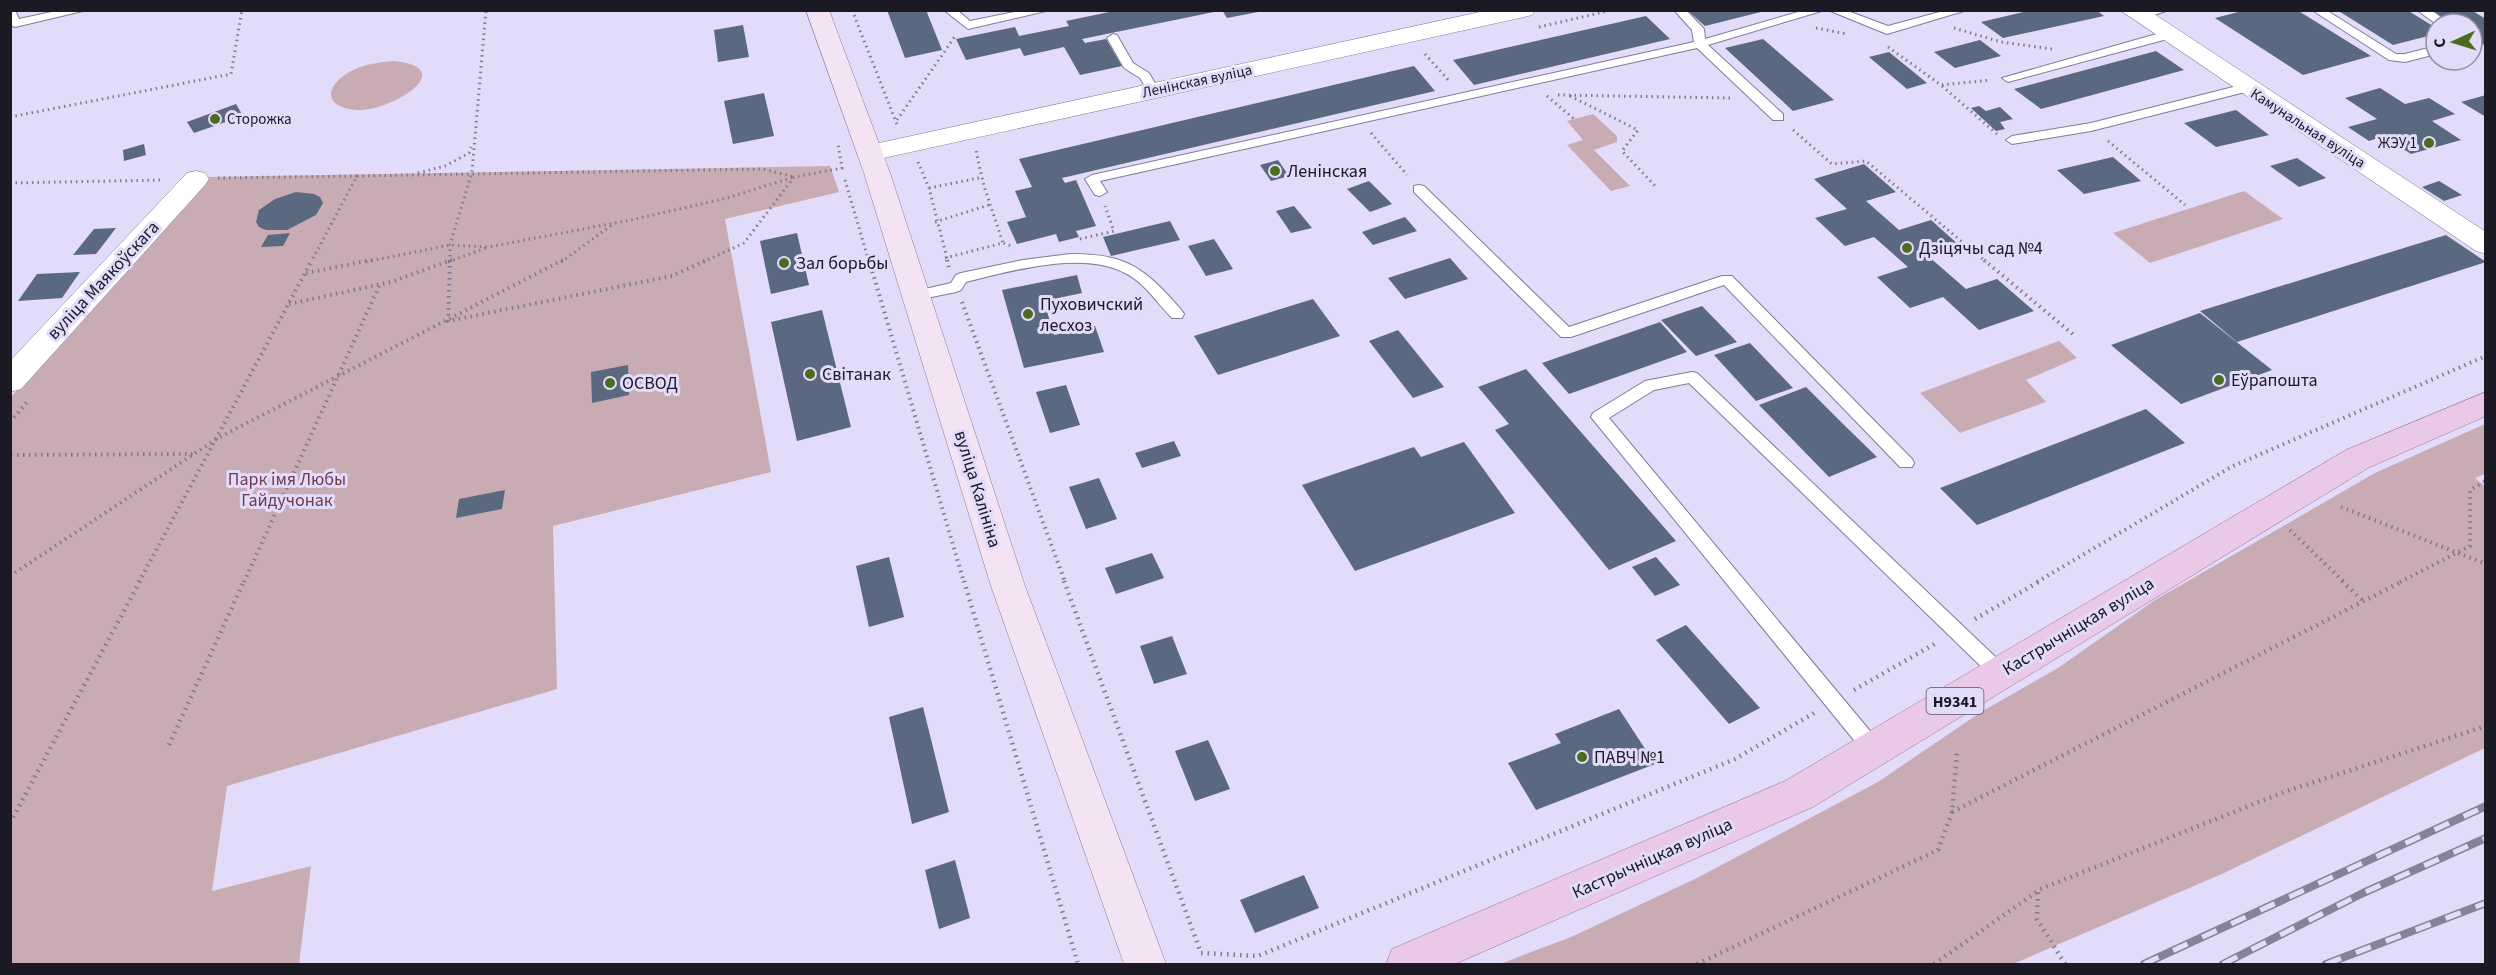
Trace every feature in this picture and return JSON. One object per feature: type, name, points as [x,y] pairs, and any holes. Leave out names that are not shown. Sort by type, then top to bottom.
[{"type":"main road","name":"вуліца Калініна","points":[[818,10],[917,295],[1008,586],[1145,964]]},
{"type":"main road","name":"Кастрычніцкая вуліца","points":[[1407,964],[1799,794],[2357,459],[2486,403]]},
{"type":"street","name":"Ленінская вуліца","points":[[867,146],[910,144],[1524,10]]},
{"type":"street","name":"Камунальная вуліца","points":[[2150,18],[2245,88],[2486,245]]},
{"type":"street","name":"вуліца Маякоўскага","points":[[10,381],[196,179]]},
{"type":"lane","points":[[10,12],[15,23],[82,10]]},
{"type":"lane","points":[[949,10],[968,25],[1045,10]]},
{"type":"lane","points":[[1679,10],[1698,28],[1700,44],[1778,117]]},
{"type":"lane","points":[[1100,192],[1092,178],[1700,44],[1820,10]]},
{"type":"lane","points":[[1833,10],[1887,30],[1962,10]]},
{"type":"lane","points":[[2317,10],[2393,57],[2405,58],[2424,53]]},
{"type":"lane","points":[[2008,78],[2091,55],[2150,18]]},
{"type":"lane","points":[[1113,38],[1128,65],[1145,76],[1153,90]]},
{"type":"lane","points":[[2012,140],[2091,127],[2245,88]]},
{"type":"lane","points":[[1419,189],[1566,333],[1727,279],[1906,463]]},
{"type":"lane","points":[[917,295],[956,287],[961,278],[1054,260],[1105,261],[1131,269],[1177,314]]},
{"type":"lane","points":[[1873,749],[1599,417],[1650,385],[1692,376],[2000,673]]},
{"type":"path","points":[[10,117],[231,74],[242,10]]},
{"type":"path","points":[[448,321],[450,245],[472,172],[472,143],[486,10]]},
{"type":"path","points":[[852,10],[898,129],[910,144],[929,188],[945,258],[1201,953],[1258,956],[1735,759],[1956,631],[2231,467],[2486,356]]},
{"type":"path","points":[[1924,20],[2001,42],[2091,55]]},
{"type":"path","points":[[1779,22],[1851,35]]},
{"type":"path","points":[[896,120],[959,31],[968,25]]},
{"type":"path","points":[[1884,44],[1941,86],[1991,133],[2012,140]]},
{"type":"path","points":[[1425,54],[1462,96]]},
{"type":"path","points":[[1941,86],[2008,78]]},
{"type":"path","points":[[1574,119],[1546,95],[1758,99]]},
{"type":"path","points":[[1569,95],[1638,130],[1622,151],[1657,189]]},
{"type":"path","points":[[1778,117],[1832,164],[1866,160],[2075,336]]},
{"type":"path","points":[[1361,119],[1419,189]]},
{"type":"path","points":[[2091,127],[2185,205]]},
{"type":"path","points":[[412,175],[445,166],[469,153],[472,143]]},
{"type":"path","points":[[288,304],[380,284],[450,262],[488,247],[615,223],[727,198],[794,177],[842,168],[837,144],[867,146]]},
{"type":"path","points":[[976,152],[979,178],[992,204],[1004,243]]},
{"type":"path","points":[[10,183],[472,172],[763,169],[794,177]]},
{"type":"path","points":[[10,823],[357,176]]},
{"type":"path","points":[[448,321],[672,276],[744,243],[794,177]]},
{"type":"path","points":[[929,188],[979,178]]},
{"type":"path","points":[[845,180],[1078,964]]},
{"type":"path","points":[[1074,241],[1114,231],[1100,192]]},
{"type":"path","points":[[935,222],[992,204]]},
{"type":"path","points":[[10,576],[218,438],[560,262],[615,223]]},
{"type":"path","points":[[945,258],[1004,243],[1022,250]]},
{"type":"path","points":[[306,273],[450,245],[488,247]]},
{"type":"path","points":[[169,745],[380,284]]},
{"type":"path","points":[[11,455],[195,454]]},
{"type":"path","points":[[1952,813],[2470,546],[2470,490],[2486,481]]},
{"type":"path","points":[[2341,507],[2486,564]]},
{"type":"path","points":[[2285,525],[2363,601]]},
{"type":"path","points":[[1934,964],[2038,891],[2284,792],[2486,726]]},
{"type":"path","points":[[1697,964],[1938,850],[1952,813],[1957,752]]},
{"type":"path","points":[[2038,891],[2037,919],[2066,964]]},
{"type":"green space","points":[[394,61],[413,65],[421,72],[421,80],[402,97],[387,104],[358,110],[338,105],[333,100],[331,94],[337,82],[353,70]]},
{"type":"green space","points":[[1593,114],[1617,136],[1617,142],[1594,150],[1630,186],[1611,191],[1567,145],[1583,140],[1567,121]]},
{"type":"green space","name":"Парк імя Любы Гайдучонак","points":[[830,166],[839,192],[725,219],[771,472],[553,526],[557,689],[227,786],[212,891],[311,866],[299,964],[11,964],[11,397],[207,177]]},
{"type":"green space","points":[[2244,191],[2283,219],[2150,263],[2113,233]]},
{"type":"green space","points":[[2059,341],[2077,358],[2026,380],[2046,402],[1960,433],[1920,393]]},
{"type":"green space","points":[[2485,424],[2485,474],[2475,478],[2486,487],[2485,748],[2224,873],[2013,964],[1500,964],[1571,937],[1697,878],[1878,782],[1981,712],[2058,668],[2155,600],[2375,473]]},
{"type":"building","points":[[887,10],[926,10],[942,50],[905,58]]},
{"type":"building","points":[[1119,10],[1214,12],[1082,39],[1085,43],[1106,39],[1122,66],[1080,75],[1064,47],[1024,56],[1020,48],[966,60],[956,39],[1015,27],[1019,36],[1069,26],[1066,21]]},
{"type":"building","points":[[1222,10],[1258,10],[1258,12],[1227,18]]},
{"type":"building","points":[[1687,10],[1765,10],[1765,11],[1705,26]]},
{"type":"building","points":[[2032,10],[2096,10],[2104,16],[2003,38],[1981,22]]},
{"type":"building","points":[[2246,10],[2297,10],[2371,56],[2303,75],[2215,18]]},
{"type":"building","points":[[2337,10],[2407,10],[2424,21],[2424,37],[2393,45]]},
{"type":"building","points":[[2427,10],[2471,10],[2474,12],[2430,12]]},
{"type":"building","points":[[1646,16],[1670,39],[1474,85],[1453,60]]},
{"type":"building","points":[[2484,18],[2486,19],[2486,46],[2484,45]]},
{"type":"building","points":[[743,25],[749,57],[718,62],[714,30]]},
{"type":"building","points":[[1763,39],[1834,100],[1793,111],[1725,48]]},
{"type":"building","points":[[1980,40],[2001,56],[1955,68],[1934,52]]},
{"type":"building","points":[[2156,51],[2184,70],[2041,109],[2014,89]]},
{"type":"building","points":[[1889,52],[1927,83],[1907,89],[1869,57]]},
{"type":"building","points":[[1414,66],[1435,91],[1062,178],[1065,183],[1076,180],[1096,226],[1076,231],[1079,237],[1059,242],[1056,234],[1017,244],[1007,222],[1026,217],[1015,191],[1032,187],[1019,159]]},
{"type":"building","points":[[2380,88],[2405,104],[2429,98],[2455,114],[2432,121],[2461,140],[2411,154],[2384,136],[2369,141],[2348,127],[2377,119],[2345,98]]},
{"type":"building","points":[[764,93],[774,136],[733,144],[724,101]]},
{"type":"building","points":[[2486,95],[2486,117],[2461,102]]},
{"type":"building","name":"Сторожка","points":[[236,104],[243,116],[194,133],[187,122]]},
{"type":"building","points":[[1979,106],[1986,111],[2000,107],[2013,119],[2000,122],[2005,129],[1996,131],[1971,108]]},
{"type":"building","points":[[2236,110],[2269,135],[2216,147],[2184,123]]},
{"type":"building","points":[[144,144],[146,155],[124,161],[123,150]]},
{"type":"building","points":[[2113,157],[2141,181],[2084,194],[2057,170]]},
{"type":"building","points":[[2297,158],[2326,178],[2299,187],[2270,166]]},
{"type":"building","name":"Ленінская","points":[[1278,160],[1289,176],[1271,181],[1260,165]]},
{"type":"building","points":[[1864,164],[1896,192],[1866,201],[1899,230],[1931,220],[1960,246],[1928,256],[1966,289],[1997,279],[2034,311],[1979,330],[1943,297],[1910,308],[1877,277],[1908,267],[1874,237],[1845,246],[1815,218],[1847,209],[1814,179]]},
{"type":"building","points":[[1369,181],[1392,204],[1370,212],[1347,189]]},
{"type":"building","points":[[2439,181],[2462,195],[2444,201],[2422,187]]},
{"type":"building","points":[[296,192],[320,197],[323,203],[316,215],[287,230],[266,230],[259,227],[256,222],[259,210],[275,199]]},
{"type":"building","points":[[1294,206],[1312,228],[1291,233],[1276,211]]},
{"type":"building","points":[[1405,217],[1417,231],[1373,245],[1362,232]]},
{"type":"building","points":[[1170,221],[1180,240],[1111,256],[1103,237]]},
{"type":"building","points":[[116,228],[96,254],[73,255],[94,229]]},
{"type":"building","points":[[290,233],[283,246],[261,247],[268,235]]},
{"type":"building","name":"Зал борьбы","points":[[797,233],[809,285],[771,294],[760,241]]},
{"type":"building","points":[[2446,235],[2486,262],[2237,342],[2200,311]]},
{"type":"building","points":[[1214,239],[1233,269],[1206,276],[1188,246]]},
{"type":"building","points":[[1450,258],[1468,279],[1405,299],[1388,278]]},
{"type":"building","points":[[80,272],[62,298],[18,301],[37,274]]},
{"type":"building","name":"Пуховичский лесхоз","points":[[1077,275],[1082,293],[1044,301],[1054,335],[1095,326],[1104,352],[1024,368],[1002,290]]},
{"type":"building","points":[[1313,299],[1340,336],[1218,375],[1194,336]]},
{"type":"building","points":[[1702,306],[1737,342],[1696,356],[1661,320]]},
{"type":"building","name":"Світанак","points":[[822,310],[851,427],[797,441],[771,322]]},
{"type":"building","points":[[2200,313],[2272,370],[2181,404],[2111,345]]},
{"type":"building","points":[[1660,322],[1687,352],[1569,394],[1542,363]]},
{"type":"building","points":[[1398,330],[1444,387],[1413,398],[1369,341]]},
{"type":"building","points":[[1750,343],[1793,388],[1756,401],[1714,355]]},
{"type":"building","name":"ОСВОД","points":[[628,365],[629,395],[592,403],[591,372]]},
{"type":"building","points":[[1526,369],[1676,541],[1609,570],[1495,430],[1509,424],[1478,387]]},
{"type":"building","points":[[1066,385],[1080,425],[1050,433],[1036,392]]},
{"type":"building","points":[[1806,387],[1877,457],[1829,477],[1759,405]]},
{"type":"building","points":[[2146,409],[2185,443],[1977,525],[1940,488]]},
{"type":"building","points":[[1174,441],[1181,456],[1142,468],[1135,453]]},
{"type":"building","points":[[1464,442],[1515,513],[1355,571],[1302,485],[1414,447],[1421,457]]},
{"type":"building","points":[[1099,478],[1117,519],[1086,529],[1069,487]]},
{"type":"building","points":[[505,490],[502,509],[456,518],[459,499]]},
{"type":"building","points":[[1152,553],[1164,578],[1116,594],[1105,568]]},
{"type":"building","points":[[889,557],[904,617],[869,627],[856,566]]},
{"type":"building","points":[[1656,557],[1680,585],[1655,596],[1632,567]]},
{"type":"building","points":[[1686,625],[1760,708],[1729,724],[1656,640]]},
{"type":"building","points":[[1172,636],[1187,674],[1154,684],[1140,646]]},
{"type":"building","points":[[923,707],[949,812],[912,824],[889,717]]},
{"type":"building","points":[[1619,709],[1655,764],[1536,810],[1508,763],[1561,743],[1555,734]]},
{"type":"building","points":[[1208,740],[1230,789],[1195,801],[1175,751]]},
{"type":"building","points":[[955,860],[970,918],[939,929],[925,870]]},
{"type":"building","points":[[1304,875],[1319,908],[1255,933],[1240,900]]},
{"type":"railway","points":[[2144,964],[2486,806]]},
{"type":"railway","points":[[2223,964],[2363,893],[2486,838]]},
{"type":"railway","points":[[2326,964],[2486,903]]},
{"type":"place","name":"Сторожка","points":[[215,119]]},
{"type":"place","name":"ЖЭУ 1","points":[[2429,143]]},
{"type":"place","name":"Ленінская","points":[[1275,171]]},
{"type":"place","name":"Дзіцячы сад №4","points":[[1907,248]]},
{"type":"place","name":"Зал борьбы","points":[[784,263]]},
{"type":"place","name":"Пуховичский лесхоз","points":[[1028,314]]},
{"type":"place","name":"Світанак","points":[[810,374]]},
{"type":"place","name":"Еўрапошта","points":[[2219,380]]},
{"type":"place","name":"ОСВОД","points":[[610,383]]},
{"type":"place","name":"ПАВЧ №1","points":[[1582,757]]}]
